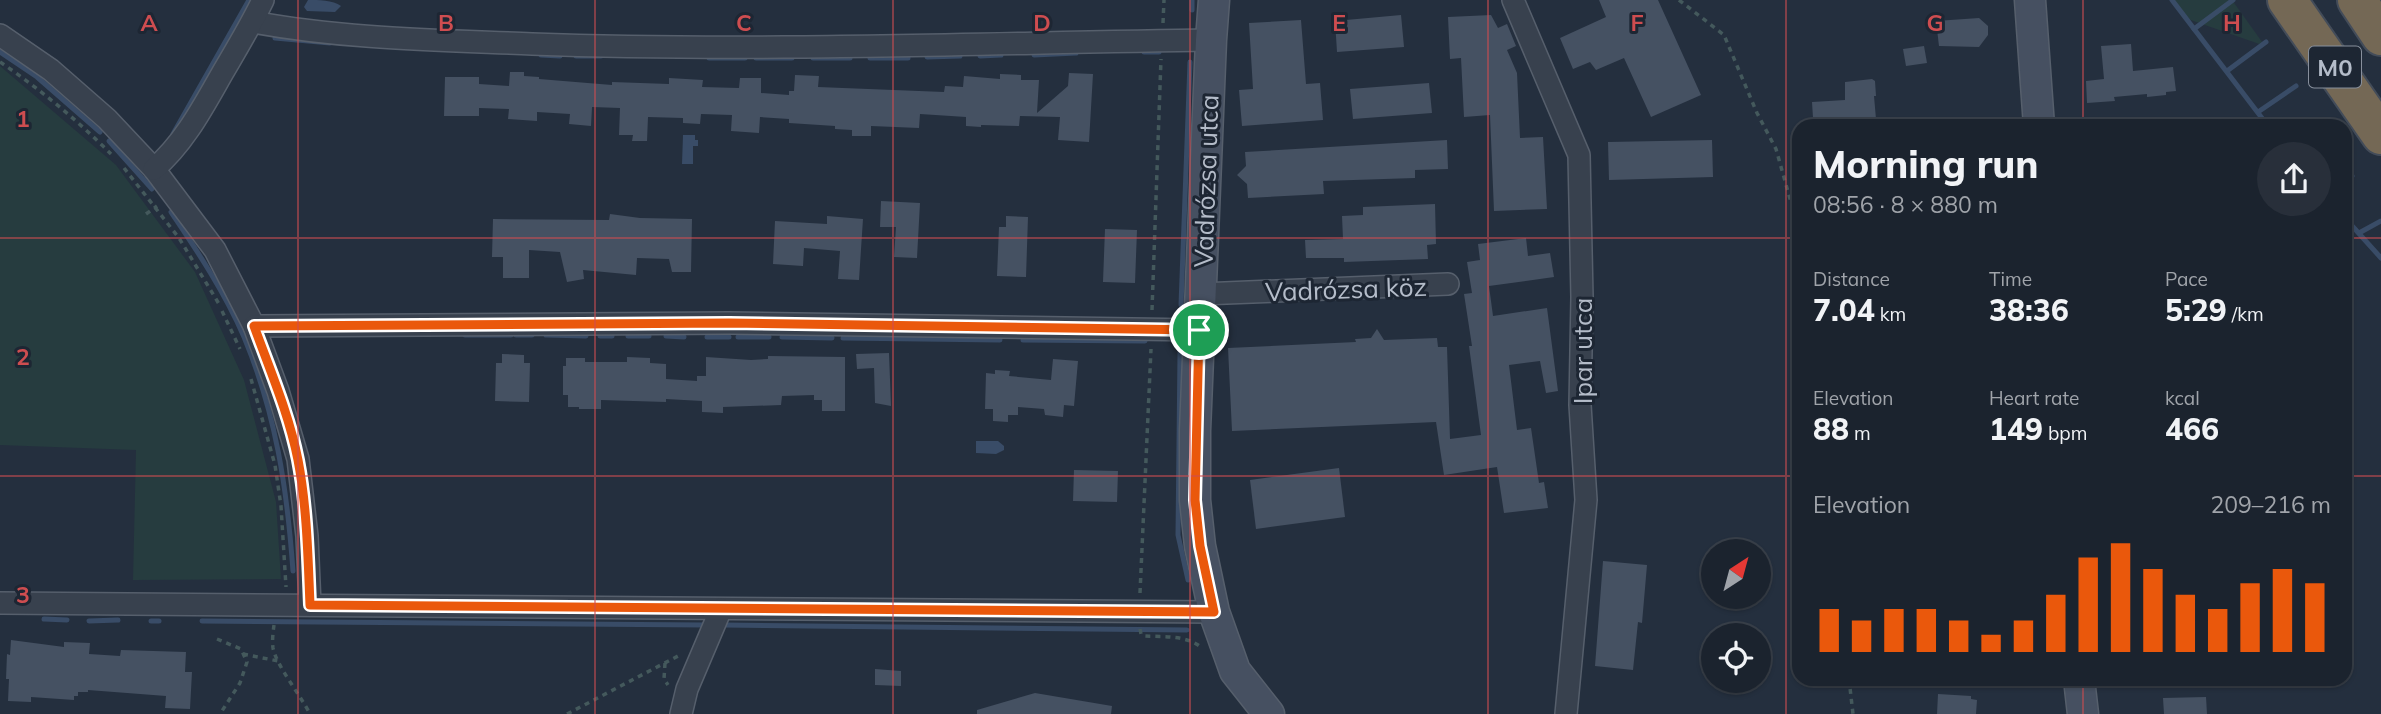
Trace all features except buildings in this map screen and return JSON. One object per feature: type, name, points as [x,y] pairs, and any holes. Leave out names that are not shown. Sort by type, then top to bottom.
[{"type":"highway","name":"M0","points":[[2287,0],[2381,135]]},
{"type":"highway","name":"M0","points":[[2357,0],[2381,36]]},
{"type":"street","points":[[155,169],[196,121],[263,0]]},
{"type":"street","name":"Vadrózsa utca","points":[[1214,0],[1199,330],[1195,500],[1200,546],[1214,612],[1235,671],[1269,714]]},
{"type":"street","name":"Ipar utca","points":[[1513,0],[1579,155],[1582,297],[1580,405],[1586,500],[1566,714]]},
{"type":"street","points":[[2030,0],[2038,119]]},
{"type":"street","points":[[253,22],[315,32],[386,38],[592,46],[805,47],[1211,40]]},
{"type":"street","points":[[0,35],[51,70],[107,119],[155,169],[215,250],[254,326],[278,391],[298,459],[307,536],[310,605]]},
{"type":"street","name":"Vadrózsa köz","points":[[1202,294],[1448,284]]},
{"type":"street","points":[[254,326],[729,323],[1199,330]]},
{"type":"street","points":[[0,603],[281,596],[310,605],[1214,612]]},
{"type":"street","points":[[681,714],[687,689],[721,609]]},
{"type":"street","points":[[2080,686],[2083,714]]},
{"type":"path","points":[[1164,0],[1139,613],[1141,634],[1180,638],[1195,643],[1203,650]]},
{"type":"path","points":[[1680,1],[1724,35],[1757,113],[1776,149],[1792,206]]},
{"type":"path","points":[[0,62],[49,98],[111,155]]},
{"type":"path","points":[[120,163],[153,203],[200,270],[243,357]]},
{"type":"path","points":[[247,368],[265,424],[281,506],[281,596],[273,649],[310,714]]},
{"type":"path","points":[[218,639],[241,649],[247,662],[240,682],[220,714]]},
{"type":"path","points":[[243,654],[278,662]]},
{"type":"path","points":[[567,714],[666,662]]},
{"type":"path","points":[[1850,686],[1853,714]]},
{"type":"green space","points":[[2170,0],[2232,0],[2265,46],[2182,17]]},
{"type":"green space","points":[[0,66],[116,165],[195,272],[244,380],[276,502],[281,579],[133,580],[136,450],[0,445]]},
{"type":"water","points":[[308,0],[330,1],[341,6],[335,12],[307,11],[304,7]]},
{"type":"water","points":[[683,135],[695,135],[695,140],[698,140],[698,146],[693,146],[693,164],[682,164]]},
{"type":"water","points":[[976,441],[998,441],[1004,446],[1004,450],[996,454],[976,453]]},
{"type":"waterway","points":[[173,134],[249,0]]},
{"type":"waterway","points":[[1192,0],[1192,10]]},
{"type":"waterway","points":[[2172,0],[2263,119]]},
{"type":"waterway","points":[[2194,29],[2233,0]]},
{"type":"waterway","points":[[275,38],[330,43]]},
{"type":"waterway","points":[[2227,71],[2266,42]]},
{"type":"waterway","points":[[0,52],[37,77],[100,132]]},
{"type":"waterway","points":[[1144,52],[1159,52]]},
{"type":"waterway","points":[[1034,55],[1076,53]]},
{"type":"waterway","points":[[541,55],[560,56]]},
{"type":"waterway","points":[[980,56],[1001,55]]},
{"type":"waterway","points":[[576,56],[601,56]]},
{"type":"waterway","points":[[927,57],[960,56]]},
{"type":"waterway","points":[[709,58],[745,58]]},
{"type":"waterway","points":[[756,58],[792,58]]},
{"type":"waterway","points":[[813,58],[850,58]]},
{"type":"waterway","points":[[870,58],[908,58]]},
{"type":"waterway","points":[[1181,305],[1190,62]]},
{"type":"waterway","points":[[2258,112],[2296,86]]},
{"type":"waterway","points":[[109,141],[152,189]]},
{"type":"waterway","points":[[171,212],[228,305],[255,366],[278,452],[293,571]]},
{"type":"waterway","points":[[2359,233],[2381,221]]},
{"type":"waterway","points":[[2352,226],[2381,258]]},
{"type":"waterway","points":[[465,335],[511,335]]},
{"type":"waterway","points":[[516,335],[532,335]]},
{"type":"waterway","points":[[546,335],[586,336]]},
{"type":"waterway","points":[[600,336],[612,336]]},
{"type":"waterway","points":[[628,336],[649,336]]},
{"type":"waterway","points":[[666,336],[684,337]]},
{"type":"waterway","points":[[707,337],[729,337]]},
{"type":"waterway","points":[[738,337],[769,337]]},
{"type":"waterway","points":[[782,337],[832,338]]},
{"type":"waterway","points":[[843,338],[1000,340]]},
{"type":"waterway","points":[[1023,340],[1145,341]]},
{"type":"waterway","points":[[1180,353],[1178,535],[1188,580]]},
{"type":"waterway","points":[[44,619],[67,620]]},
{"type":"waterway","points":[[89,621],[118,620]]},
{"type":"waterway","points":[[151,621],[159,621]]},
{"type":"waterway","points":[[202,621],[705,625]]},
{"type":"waterway","points":[[724,625],[1187,630]]},
{"type":"route","points":[[729,323],[1199,330],[1195,500],[1200,546],[1214,612],[1139,613],[310,605],[307,536],[298,459],[278,391],[254,326],[729,323]]}]
